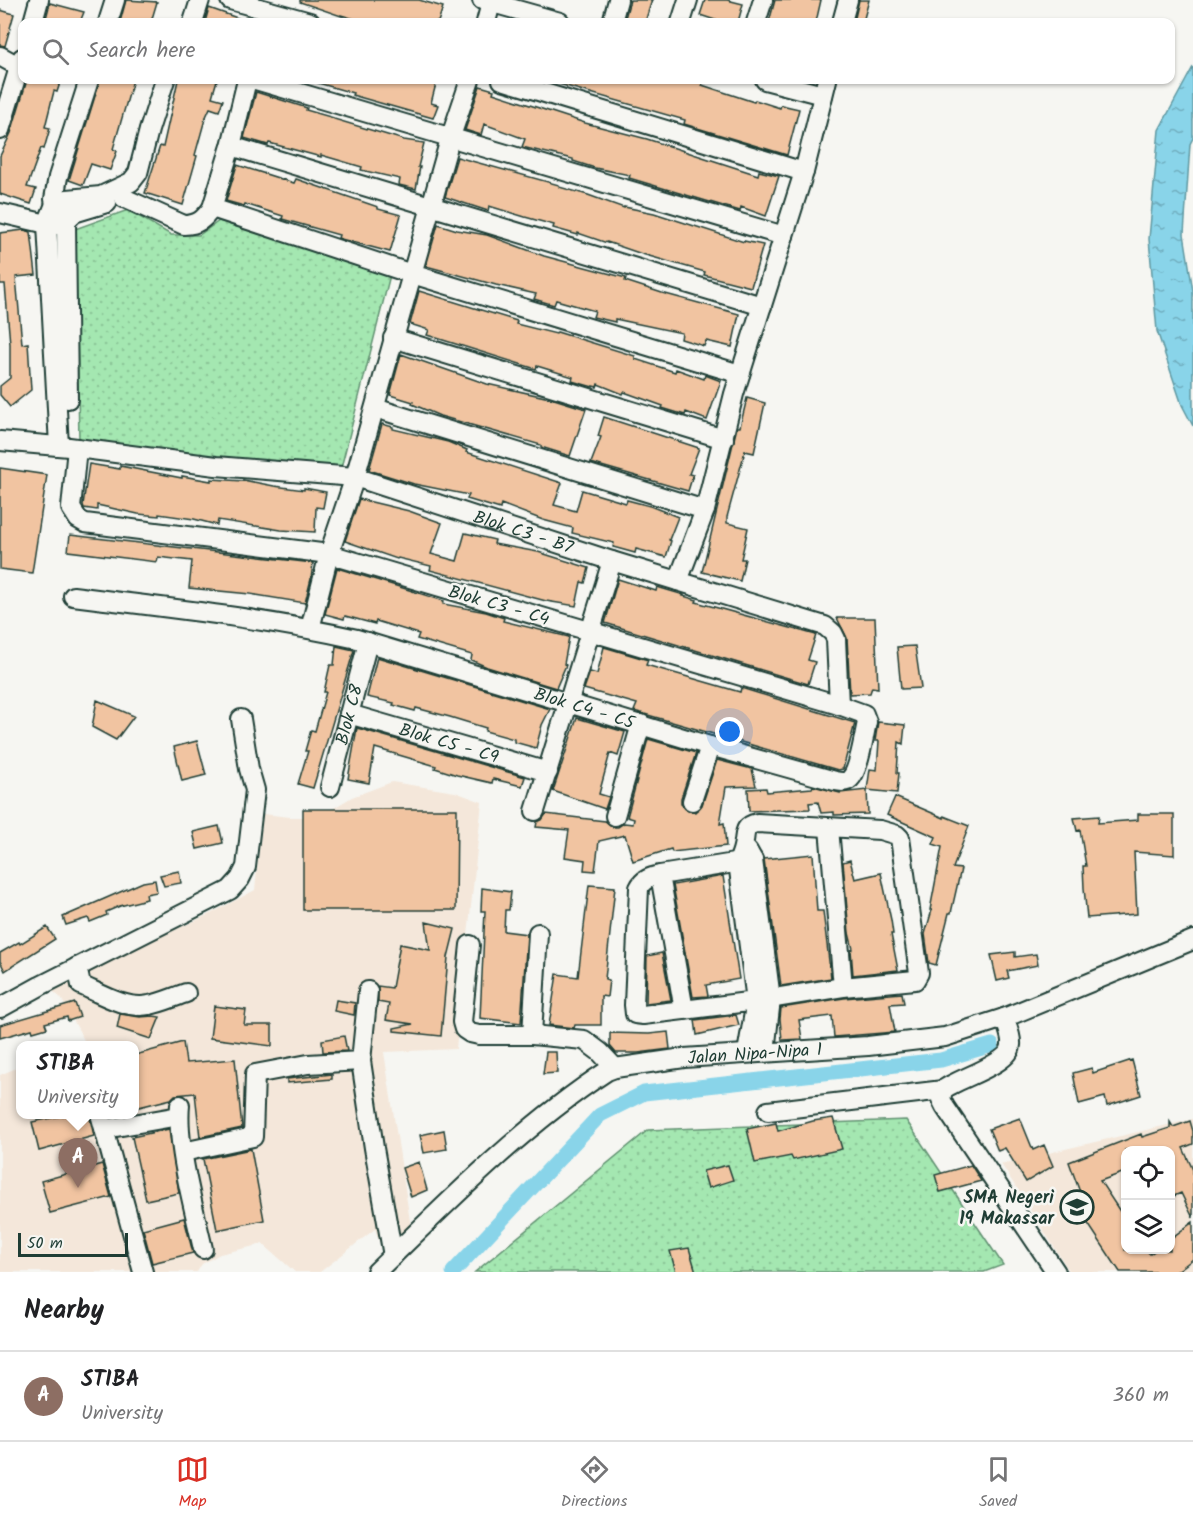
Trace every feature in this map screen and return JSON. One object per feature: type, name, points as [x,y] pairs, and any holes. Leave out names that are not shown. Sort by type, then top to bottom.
[{"type":"street","points":[[34,18],[39,0]]},
{"type":"street","points":[[109,18],[115,0]]},
{"type":"street","points":[[184,18],[191,0]]},
{"type":"street","points":[[194,18],[200,0]]},
{"type":"street","points":[[230,0],[265,16],[280,18]]},
{"type":"street","points":[[613,18],[618,0]]},
{"type":"street","points":[[682,18],[688,0]]},
{"type":"street","points":[[757,18],[763,0]]},
{"type":"street","points":[[843,18],[848,0]]},
{"type":"street","points":[[486,18],[486,2],[545,18]]},
{"type":"street","points":[[0,56],[18,61]]},
{"type":"street","points":[[0,130],[18,72]]},
{"type":"street","points":[[68,447],[47,225],[56,204],[55,191],[58,177],[88,84]]},
{"type":"street","points":[[56,204],[67,199],[101,196],[131,182],[138,173],[164,84]]},
{"type":"street","points":[[0,213],[47,225],[67,221],[74,213],[135,194],[142,188],[174,84]]},
{"type":"street","points":[[124,198],[184,225],[194,225],[201,221],[212,208],[231,146],[246,84]]},
{"type":"street","points":[[269,84],[784,236]]},
{"type":"street","points":[[310,629],[329,554],[355,477],[450,139],[469,84]]},
{"type":"street","points":[[515,84],[804,172]]},
{"type":"street","points":[[685,583],[740,374],[804,172],[825,87],[799,84]]},
{"type":"street","points":[[231,146],[762,306]]},
{"type":"street","points":[[56,204],[67,221],[68,447]]},
{"type":"street","points":[[212,208],[412,274],[740,374]]},
{"type":"street","points":[[393,338],[724,439]]},
{"type":"street","points":[[375,408],[705,510]]},
{"type":"street","name":"Blok C3 - B7","points":[[0,441],[68,447],[216,466],[355,477],[612,561],[825,626],[836,639],[839,705]]},
{"type":"street","name":"Blok C3 - C4","points":[[68,447],[71,508],[73,514],[85,523],[329,554],[839,705],[864,714],[867,722],[855,770]]},
{"type":"street","points":[[535,811],[612,561]]},
{"type":"street","name":"Blok C4 - C5","points":[[73,596],[310,629],[368,642],[710,746],[835,781],[844,782],[850,779],[855,770]]},
{"type":"street","name":"Blok C8","points":[[330,787],[368,642]]},
{"type":"street","name":"Blok C5 - C9","points":[[349,714],[548,772]]},
{"type":"street","points":[[0,1008],[230,890],[240,879],[246,867],[255,790],[241,720]]},
{"type":"street","points":[[615,816],[641,724]]},
{"type":"street","points":[[692,801],[710,746]]},
{"type":"street","points":[[745,855],[648,878],[641,883],[635,1014],[643,1015],[764,1000],[843,987],[915,980],[919,974],[900,838],[897,835],[880,830],[752,824],[745,829],[745,855],[764,1000],[756,1052]]},
{"type":"street","points":[[829,828],[843,987]]},
{"type":"street","points":[[660,875],[684,1010]]},
{"type":"street","points":[[532,1035],[538,933]]},
{"type":"street","name":"Jalan Nipa-Nipa 1","points":[[376,1272],[545,1116],[589,1083],[615,1068],[684,1058],[912,1042],[945,1037],[1004,1018],[1193,940]]},
{"type":"street","points":[[470,945],[462,1022],[464,1029],[479,1035],[532,1035],[584,1040],[600,1052],[615,1068]]},
{"type":"street","points":[[77,967],[81,985],[125,1003],[151,1005],[186,993]]},
{"type":"street","points":[[368,991],[361,1061],[393,1256]]},
{"type":"street","points":[[768,1111],[942,1090],[994,1064],[1009,1052],[1012,1047],[1010,1033],[1004,1018]]},
{"type":"street","points":[[183,1152],[253,1137],[255,1074],[308,1064],[361,1061]]},
{"type":"street","points":[[942,1090],[941,1099],[945,1107],[1056,1272]]},
{"type":"street","points":[[139,1116],[179,1110],[183,1152],[203,1249]]},
{"type":"street","points":[[122,1119],[103,1122],[143,1272]]},
{"type":"shaded area","points":[[392,782],[455,792],[482,802],[456,1049],[384,1052],[412,1234],[386,1262],[375,1229],[320,1272],[295,1272],[263,1244],[220,1254],[202,1264],[197,1272],[0,1272],[0,1075],[16,1068],[16,1119],[139,1119],[139,1041],[82,1041],[84,1040],[61,998],[49,988],[212,913],[255,890],[263,814],[319,817],[352,797]]},
{"type":"shaded area","name":"SMA Negeri 19 Makassar","points":[[1193,1119],[1193,1272],[1070,1272],[1001,1164]]},
{"type":"green space","points":[[128,210],[171,235],[199,235],[219,221],[390,275],[341,468],[234,462],[79,440],[75,229]]},
{"type":"green space","points":[[906,1120],[1003,1265],[984,1272],[475,1272],[648,1130]]},
{"type":"water","points":[[1193,67],[1193,138],[1190,144],[1184,234],[1193,291],[1193,426],[1182,405],[1157,331],[1149,239],[1159,130]]},
{"type":"building","points":[[126,0],[157,2],[152,18],[121,18]]},
{"type":"building","points":[[300,0],[419,0],[443,7],[439,18],[351,18],[300,2]]},
{"type":"building","points":[[630,0],[652,0],[646,18],[625,18]]},
{"type":"building","points":[[705,0],[727,0],[743,4],[739,18],[709,18],[700,15]]},
{"type":"building","points":[[775,0],[821,0],[817,18],[770,18]]},
{"type":"building","points":[[859,0],[869,0],[864,18],[855,18]]},
{"type":"building","points":[[50,3],[84,12],[82,18],[46,18]]},
{"type":"building","points":[[209,8],[237,18],[206,18]]},
{"type":"building","points":[[0,10],[14,14],[5,46],[0,45]]},
{"type":"building","points":[[26,84],[60,84],[57,92],[54,91],[45,127],[50,128],[44,149],[41,148],[27,187],[36,189],[31,204],[0,194],[0,156],[11,133]]},
{"type":"building","points":[[99,84],[132,84],[113,149],[117,151],[110,170],[91,164],[83,185],[69,180]]},
{"type":"building","points":[[177,84],[216,84],[212,97],[223,100],[219,111],[210,108],[205,119],[183,205],[145,193],[160,146],[163,147]]},
{"type":"building","points":[[322,84],[436,84],[431,103],[438,105],[433,118],[352,95],[353,93]]},
{"type":"building","points":[[559,84],[702,84],[754,102],[755,100],[780,108],[781,105],[799,109],[787,155],[684,124],[685,120]]},
{"type":"building","points":[[480,86],[494,90],[493,93],[585,123],[647,139],[758,175],[759,171],[779,176],[766,216],[741,207],[740,211],[629,178],[630,175],[595,168],[573,161],[573,159],[522,147],[525,139],[484,124],[481,135],[465,130]]},
{"type":"building","points":[[256,92],[334,119],[404,140],[424,143],[416,189],[399,185],[400,179],[361,170],[362,167],[321,155],[321,157],[244,138]]},
{"type":"building","points":[[457,157],[559,185],[559,187],[624,208],[654,213],[744,242],[763,245],[751,287],[704,275],[705,272],[578,233],[578,235],[553,228],[554,225],[489,206],[488,211],[445,197]]},
{"type":"building","points":[[237,165],[294,183],[296,179],[401,215],[390,252],[341,239],[338,238],[339,235],[282,219],[283,216],[245,204],[244,206],[226,201]]},
{"type":"building","points":[[438,224],[487,235],[544,256],[626,278],[625,281],[662,293],[739,314],[732,347],[706,341],[704,346],[681,339],[682,333],[615,319],[615,322],[593,317],[595,311],[556,300],[554,305],[534,299],[536,294],[426,266]]},
{"type":"building","points":[[24,230],[31,232],[36,275],[16,277],[22,344],[28,343],[31,390],[10,407],[0,395],[0,386],[10,378],[10,344],[5,284],[0,284],[0,233]]},
{"type":"building","points":[[419,291],[517,321],[516,324],[556,334],[557,332],[635,356],[635,359],[675,372],[676,369],[704,379],[705,375],[721,381],[707,420],[686,412],[685,415],[662,408],[663,406],[598,384],[597,387],[593,387],[572,381],[573,377],[537,366],[536,369],[427,335],[429,330],[410,324]]},
{"type":"building","points":[[401,354],[487,384],[554,399],[586,409],[570,456],[541,447],[541,445],[440,416],[412,404],[413,402],[390,395]]},
{"type":"building","points":[[747,398],[765,403],[754,453],[745,451],[727,517],[727,523],[748,528],[741,559],[745,559],[740,581],[702,572],[737,427],[740,427]]},
{"type":"building","points":[[604,417],[699,448],[689,474],[693,475],[688,491],[591,463],[601,437],[598,436]]},
{"type":"building","points":[[382,424],[393,427],[393,429],[448,442],[467,450],[466,452],[562,483],[554,505],[576,511],[582,490],[626,503],[627,500],[650,506],[678,517],[669,540],[671,541],[666,557],[636,549],[635,553],[613,547],[614,543],[572,533],[573,528],[543,520],[501,504],[500,509],[467,499],[469,495],[414,484],[369,470]]},
{"type":"building","points":[[89,464],[120,469],[120,466],[182,478],[182,476],[211,481],[211,479],[243,480],[326,492],[323,508],[316,507],[315,532],[281,530],[218,520],[217,525],[159,514],[159,516],[138,514],[97,505],[97,510],[84,508]]},
{"type":"building","points":[[0,468],[47,475],[32,573],[0,569]]},
{"type":"building","points":[[359,499],[409,511],[442,523],[431,554],[457,561],[465,533],[495,540],[494,544],[538,552],[589,568],[585,583],[581,582],[576,606],[546,601],[430,570],[431,566],[397,559],[345,541]]},
{"type":"building","points":[[70,535],[313,563],[311,579],[305,603],[250,594],[189,588],[192,561],[158,557],[157,562],[68,551]]},
{"type":"building","points":[[337,568],[444,601],[443,604],[486,612],[504,618],[503,621],[569,637],[564,664],[566,665],[556,688],[487,667],[471,660],[472,655],[417,639],[419,634],[376,621],[375,624],[345,616],[344,619],[325,614]]},
{"type":"building","points":[[618,579],[656,591],[657,587],[697,600],[696,602],[816,635],[808,660],[815,662],[808,684],[605,623]]},
{"type":"building","points":[[837,618],[875,618],[878,688],[872,687],[870,693],[850,694],[847,638]]},
{"type":"building","points":[[336,646],[354,650],[313,788],[298,784],[308,751],[305,751],[311,730],[315,731],[326,692],[324,692],[330,665],[334,665]]},
{"type":"building","points":[[915,646],[921,688],[901,689],[897,647]]},
{"type":"building","points":[[604,647],[648,660],[646,665],[740,692],[741,688],[855,723],[843,769],[838,770],[634,711],[637,704],[584,689],[590,672],[597,674]]},
{"type":"building","points":[[377,657],[550,709],[542,725],[536,748],[485,731],[486,728],[450,717],[416,708],[415,711],[367,697]]},
{"type":"building","points":[[97,700],[134,716],[116,740],[92,727]]},
{"type":"building","points":[[577,718],[625,732],[618,756],[610,753],[599,794],[609,797],[605,809],[553,791]]},
{"type":"building","points":[[878,722],[905,725],[903,744],[899,742],[897,793],[867,790],[870,769],[877,770],[879,741],[875,741]]},
{"type":"building","points":[[357,728],[525,777],[522,786],[493,779],[492,783],[457,775],[435,768],[436,766],[375,748],[369,783],[348,779]]},
{"type":"building","points":[[648,739],[696,753],[681,798],[681,804],[688,811],[695,812],[702,805],[717,760],[752,769],[756,786],[726,787],[720,824],[724,823],[726,846],[672,852],[671,849],[633,861],[625,835],[599,841],[595,871],[584,870],[585,860],[565,857],[569,830],[536,827],[537,822],[542,820],[546,814],[605,821],[613,827],[624,823],[633,824],[634,819],[627,817]]},
{"type":"building","points":[[197,741],[206,775],[182,781],[174,747]]},
{"type":"building","points":[[813,786],[840,793],[867,790],[868,814],[821,813],[818,802],[809,803],[810,809],[749,811],[748,789],[766,788],[767,792],[812,788]]},
{"type":"building","points":[[895,797],[969,826],[953,868],[961,869],[936,965],[929,963],[925,934],[932,910],[930,910],[942,847],[933,844],[936,837],[887,815]]},
{"type":"building","points":[[303,809],[457,809],[456,910],[303,910]]},
{"type":"building","points":[[1138,814],[1174,814],[1174,855],[1134,852],[1137,914],[1087,918],[1083,866],[1086,866],[1080,830],[1077,831],[1074,818],[1099,816],[1098,823],[1138,820]]},
{"type":"building","points":[[219,826],[223,843],[197,849],[193,832]]},
{"type":"building","points":[[813,854],[817,911],[823,911],[831,978],[781,986],[764,859]]},
{"type":"building","points":[[850,860],[855,879],[881,873],[898,970],[853,975],[851,950],[853,949],[849,933],[843,862]]},
{"type":"building","points":[[179,871],[181,883],[164,886],[160,875]]},
{"type":"building","points":[[723,876],[739,979],[706,985],[708,996],[693,997],[673,885]]},
{"type":"building","points":[[155,880],[157,892],[146,894],[147,899],[120,906],[106,912],[107,915],[90,922],[88,918],[66,925],[63,917],[143,882]]},
{"type":"building","points":[[589,885],[615,887],[605,979],[609,980],[607,997],[601,996],[601,1025],[575,1025],[574,1028],[549,1025],[557,974],[578,977]]},
{"type":"building","points":[[482,888],[511,892],[509,910],[505,910],[504,931],[527,934],[521,1023],[480,1018],[485,911],[481,911]]},
{"type":"building","points":[[426,922],[455,929],[448,957],[441,1036],[394,1031],[394,1028],[413,1024],[386,1020],[389,1004],[378,1002],[378,986],[392,988],[400,944],[430,950]]},
{"type":"building","points":[[47,927],[55,939],[5,971],[0,961],[0,953],[19,942],[20,944]]},
{"type":"building","points":[[1015,952],[1015,957],[1036,954],[1038,965],[1007,971],[1009,978],[997,981],[991,955]]},
{"type":"building","points":[[662,953],[671,1000],[646,1003],[647,956]]},
{"type":"building","points":[[902,993],[904,1003],[890,1004],[895,1032],[834,1037],[832,1016],[799,1020],[802,1039],[782,1040],[781,1008],[844,998]]},
{"type":"building","points":[[336,1000],[355,1003],[354,1015],[334,1011]]},
{"type":"building","points":[[75,1003],[80,1017],[68,1021],[67,1017],[45,1023],[47,1028],[33,1032],[32,1029],[0,1038],[0,1025]]},
{"type":"building","points":[[214,1006],[246,1010],[244,1025],[272,1025],[272,1046],[210,1038]]},
{"type":"building","points":[[120,1014],[160,1017],[151,1039],[117,1028]]},
{"type":"building","points":[[736,1015],[739,1025],[697,1035],[695,1020]]},
{"type":"building","points":[[668,1032],[670,1049],[616,1053],[610,1046],[610,1033]]},
{"type":"building","points":[[344,1036],[347,1051],[323,1052],[322,1040]]},
{"type":"building","points":[[183,1042],[186,1063],[235,1059],[242,1128],[200,1137],[195,1093],[175,1095],[171,1099],[139,1107],[139,1054]]},
{"type":"building","points":[[546,1052],[556,1052],[557,1073],[543,1074]]},
{"type":"building","points":[[1132,1060],[1141,1095],[1107,1106],[1105,1097],[1079,1104],[1073,1073],[1092,1068],[1093,1073]]},
{"type":"building","points":[[332,1074],[332,1079],[287,1083],[287,1079]]},
{"type":"building","points":[[833,1118],[842,1149],[793,1160],[791,1156],[755,1163],[747,1129],[776,1123],[778,1131]]},
{"type":"building","points":[[1020,1118],[1033,1150],[1044,1145],[1053,1166],[1026,1182],[1005,1148],[998,1151],[989,1129]]},
{"type":"building","points":[[47,1119],[90,1119],[94,1136],[39,1151],[32,1122]]},
{"type":"building","points":[[1190,1121],[1193,1131],[1193,1144],[1183,1148],[1193,1170],[1193,1218],[1181,1193],[1175,1196],[1175,1146],[1121,1146],[1121,1173],[1100,1181],[1121,1213],[1121,1254],[1175,1254],[1175,1235],[1193,1222],[1193,1259],[1176,1272],[1120,1272],[1079,1210],[1085,1206],[1069,1162],[1141,1134],[1142,1137],[1170,1128],[1170,1122],[1173,1127]]},
{"type":"building","points":[[169,1129],[179,1193],[146,1200],[132,1137]]},
{"type":"building","points":[[444,1130],[447,1149],[424,1153],[420,1135]]},
{"type":"building","points":[[251,1149],[264,1220],[217,1230],[203,1159]]},
{"type":"building","points":[[419,1162],[427,1190],[411,1197],[402,1168]]},
{"type":"building","points":[[102,1164],[111,1197],[50,1213],[41,1181]]},
{"type":"building","points":[[728,1165],[733,1180],[708,1188],[703,1171]]},
{"type":"building","points":[[971,1165],[981,1181],[940,1192],[935,1175]]},
{"type":"building","points":[[184,1218],[193,1253],[152,1263],[143,1229]]},
{"type":"building","points":[[689,1248],[696,1272],[676,1272],[670,1251]]},
{"type":"waterway","points":[[453,1272],[600,1115],[644,1093],[941,1060],[992,1045]]},
{"type":"place","name":"STIBA","points":[[78,1188]]},
{"type":"place","name":"SMA Negeri 19 Makassar","points":[[1077,1207]]}]
